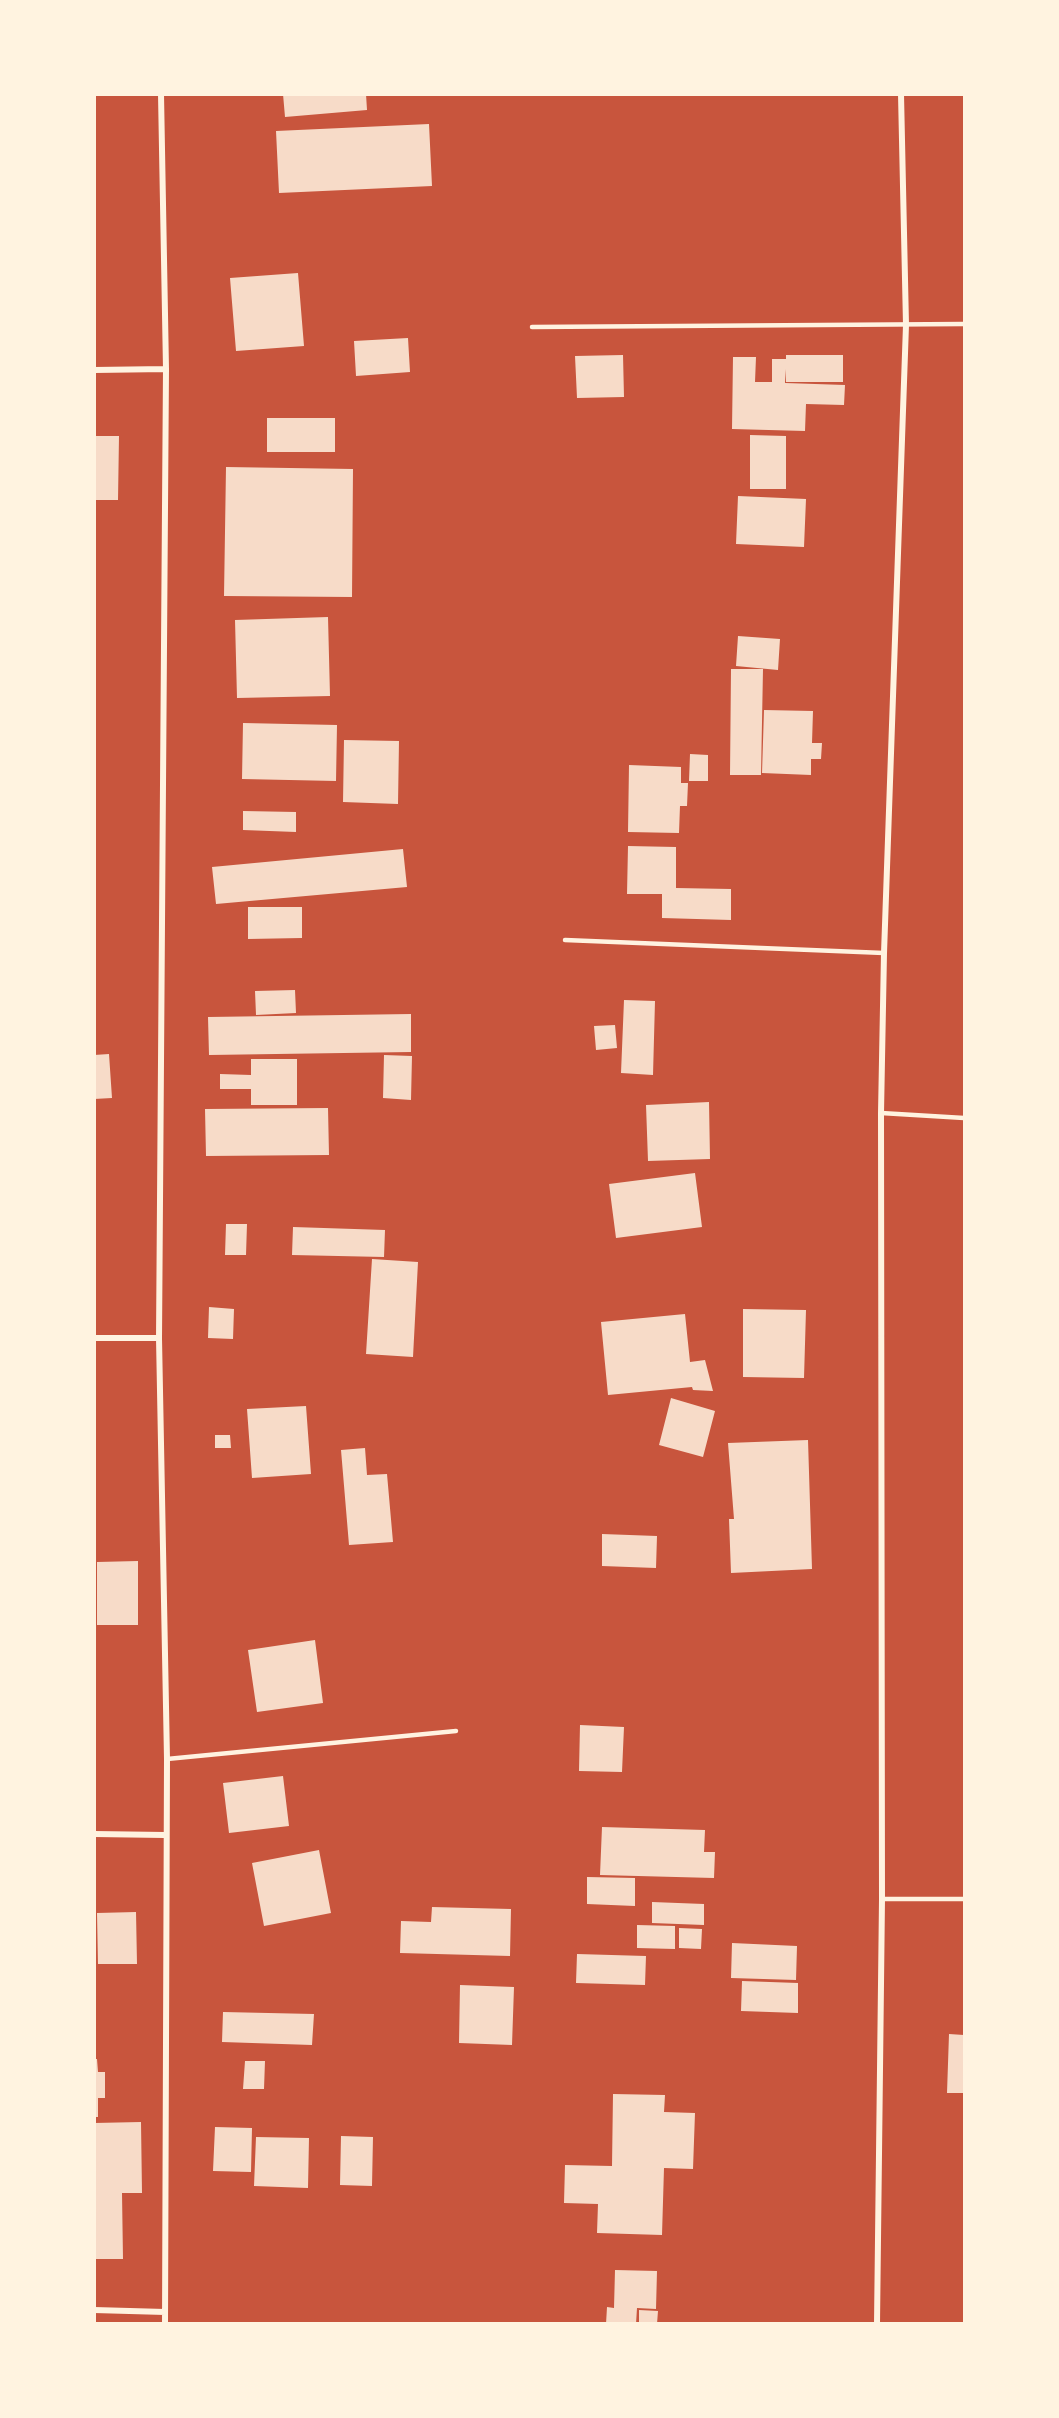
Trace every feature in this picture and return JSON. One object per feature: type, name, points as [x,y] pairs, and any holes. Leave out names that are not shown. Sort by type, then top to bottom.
[{"type":"street","points":[[161,94],[166,369],[159,1338],[167,1758],[165,2324]]},
{"type":"street","points":[[878,2324],[882,1899],[881,1113],[884,953],[906,325],[901,94]]},
{"type":"street","points":[[94,370],[166,369]]},
{"type":"street","points":[[94,1338],[159,1338]]},
{"type":"street","points":[[94,1834],[165,1835]]},
{"type":"street","points":[[94,2310],[165,2312]]},
{"type":"lane","points":[[532,327],[964,324]]},
{"type":"lane","points":[[565,940],[884,953]]},
{"type":"lane","points":[[881,1113],[964,1118]]},
{"type":"lane","points":[[167,1758],[456,1731]]},
{"type":"lane","points":[[882,1899],[964,1899]]},
{"type":"building","points":[[283,94],[366,94],[367,110],[285,117]]},
{"type":"building","points":[[429,124],[432,186],[279,193],[276,131]]},
{"type":"building","points":[[298,273],[304,346],[236,351],[230,278]]},
{"type":"building","points":[[408,338],[410,372],[356,376],[354,341]]},
{"type":"building","points":[[623,355],[624,397],[577,398],[575,356]]},
{"type":"building","points":[[786,355],[843,355],[843,382],[786,382],[785,369],[785,383],[845,385],[844,405],[806,404],[805,431],[732,429],[733,357],[756,357],[755,382],[772,382],[772,359],[786,359]]},
{"type":"building","points":[[267,418],[335,418],[335,452],[267,452]]},
{"type":"building","points":[[750,435],[786,436],[786,489],[750,489]]},
{"type":"building","points":[[94,436],[119,436],[118,500],[94,500]]},
{"type":"building","points":[[226,467],[353,469],[352,597],[224,596]]},
{"type":"building","points":[[738,496],[806,499],[804,547],[736,544]]},
{"type":"building","points":[[328,617],[330,696],[237,698],[235,620]]},
{"type":"building","points":[[738,636],[780,639],[778,670],[736,666]]},
{"type":"building","points":[[731,669],[763,669],[761,775],[730,775]]},
{"type":"building","points":[[764,710],[813,711],[812,743],[822,743],[821,759],[811,759],[811,775],[762,773]]},
{"type":"building","points":[[243,723],[337,725],[336,781],[242,779]]},
{"type":"building","points":[[344,740],[399,741],[398,804],[343,802]]},
{"type":"building","points":[[690,754],[708,755],[708,781],[689,781]]},
{"type":"building","points":[[629,765],[681,767],[681,783],[688,783],[687,806],[680,806],[679,833],[628,832]]},
{"type":"building","points":[[243,811],[296,812],[296,832],[243,830]]},
{"type":"building","points":[[628,846],[676,847],[676,888],[731,889],[731,920],[662,918],[662,894],[627,894]]},
{"type":"building","points":[[403,849],[407,887],[216,904],[212,867]]},
{"type":"building","points":[[248,907],[302,907],[302,938],[248,939]]},
{"type":"building","points":[[295,990],[296,1013],[256,1015],[255,991]]},
{"type":"building","points":[[624,1000],[655,1001],[653,1075],[621,1073]]},
{"type":"building","points":[[411,1014],[411,1052],[209,1055],[208,1017]]},
{"type":"building","points":[[615,1025],[617,1048],[596,1050],[594,1026]]},
{"type":"building","points":[[109,1054],[112,1098],[94,1099],[94,1055]]},
{"type":"building","points":[[384,1055],[412,1056],[411,1100],[383,1098]]},
{"type":"building","points":[[251,1059],[297,1059],[297,1105],[251,1105],[251,1089],[220,1089],[220,1074],[251,1075]]},
{"type":"building","points":[[709,1102],[710,1159],[648,1161],[646,1105]]},
{"type":"building","points":[[328,1108],[329,1155],[206,1156],[205,1109]]},
{"type":"building","points":[[695,1173],[702,1227],[616,1238],[609,1184]]},
{"type":"building","points":[[226,1224],[247,1224],[246,1255],[225,1255]]},
{"type":"building","points":[[293,1227],[385,1230],[384,1257],[292,1255]]},
{"type":"building","points":[[372,1259],[418,1262],[413,1357],[366,1354]]},
{"type":"building","points":[[209,1307],[234,1309],[233,1339],[208,1338]]},
{"type":"building","points":[[743,1309],[806,1310],[804,1378],[743,1377]]},
{"type":"building","points":[[685,1314],[690,1362],[705,1360],[713,1391],[693,1390],[692,1387],[608,1395],[601,1322]]},
{"type":"building","points":[[671,1398],[715,1411],[703,1457],[659,1445]]},
{"type":"building","points":[[306,1406],[311,1474],[252,1478],[247,1409]]},
{"type":"building","points":[[215,1435],[230,1435],[231,1448],[215,1448]]},
{"type":"building","points":[[808,1440],[812,1569],[731,1573],[729,1519],[734,1519],[728,1443]]},
{"type":"building","points":[[365,1448],[367,1475],[387,1474],[393,1542],[349,1545],[341,1450]]},
{"type":"building","points":[[602,1534],[657,1536],[656,1568],[602,1566]]},
{"type":"building","points":[[138,1561],[138,1625],[97,1625],[97,1562]]},
{"type":"building","points":[[315,1640],[323,1703],[257,1712],[248,1650]]},
{"type":"building","points":[[580,1725],[624,1727],[622,1772],[579,1771]]},
{"type":"building","points":[[283,1776],[289,1826],[229,1833],[223,1783]]},
{"type":"building","points":[[602,1827],[705,1830],[704,1852],[715,1852],[714,1878],[600,1875]]},
{"type":"building","points":[[319,1850],[331,1913],[264,1926],[252,1863]]},
{"type":"building","points":[[587,1877],[635,1878],[635,1906],[587,1904]]},
{"type":"building","points":[[652,1902],[704,1904],[704,1925],[652,1923]]},
{"type":"building","points":[[432,1907],[511,1909],[510,1956],[400,1953],[401,1921],[431,1922]]},
{"type":"building","points":[[136,1912],[137,1964],[98,1964],[97,1913]]},
{"type":"building","points":[[637,1925],[675,1926],[675,1949],[637,1948]]},
{"type":"building","points":[[679,1928],[702,1929],[701,1949],[679,1948]]},
{"type":"building","points":[[732,1943],[797,1946],[796,1980],[731,1978]]},
{"type":"building","points":[[577,1954],[646,1956],[645,1985],[576,1983]]},
{"type":"building","points":[[742,1981],[798,1983],[798,2013],[741,2011]]},
{"type":"building","points":[[460,1985],[514,1987],[512,2045],[459,2043]]},
{"type":"building","points":[[223,2012],[314,2014],[312,2045],[222,2042]]},
{"type":"building","points":[[949,2034],[964,2035],[964,2093],[947,2093]]},
{"type":"building","points":[[94,2059],[97,2059],[98,2072],[105,2072],[105,2098],[98,2098],[98,2117],[94,2117]]},
{"type":"building","points":[[245,2061],[265,2061],[264,2089],[243,2089]]},
{"type":"building","points":[[613,2094],[665,2095],[664,2112],[695,2113],[693,2169],[664,2168],[662,2235],[597,2233],[598,2204],[564,2203],[565,2165],[612,2166]]},
{"type":"building","points":[[141,2122],[142,2193],[122,2193],[123,2259],[94,2259],[94,2123]]},
{"type":"building","points":[[215,2127],[252,2128],[251,2172],[213,2171]]},
{"type":"building","points":[[341,2136],[373,2137],[372,2186],[340,2185]]},
{"type":"building","points":[[256,2137],[309,2138],[308,2188],[254,2186]]},
{"type":"building","points":[[615,2270],[657,2271],[656,2309],[637,2308],[636,2324],[606,2324],[607,2307],[614,2308]]},
{"type":"building","points":[[639,2310],[658,2311],[657,2324],[639,2324]]}]
